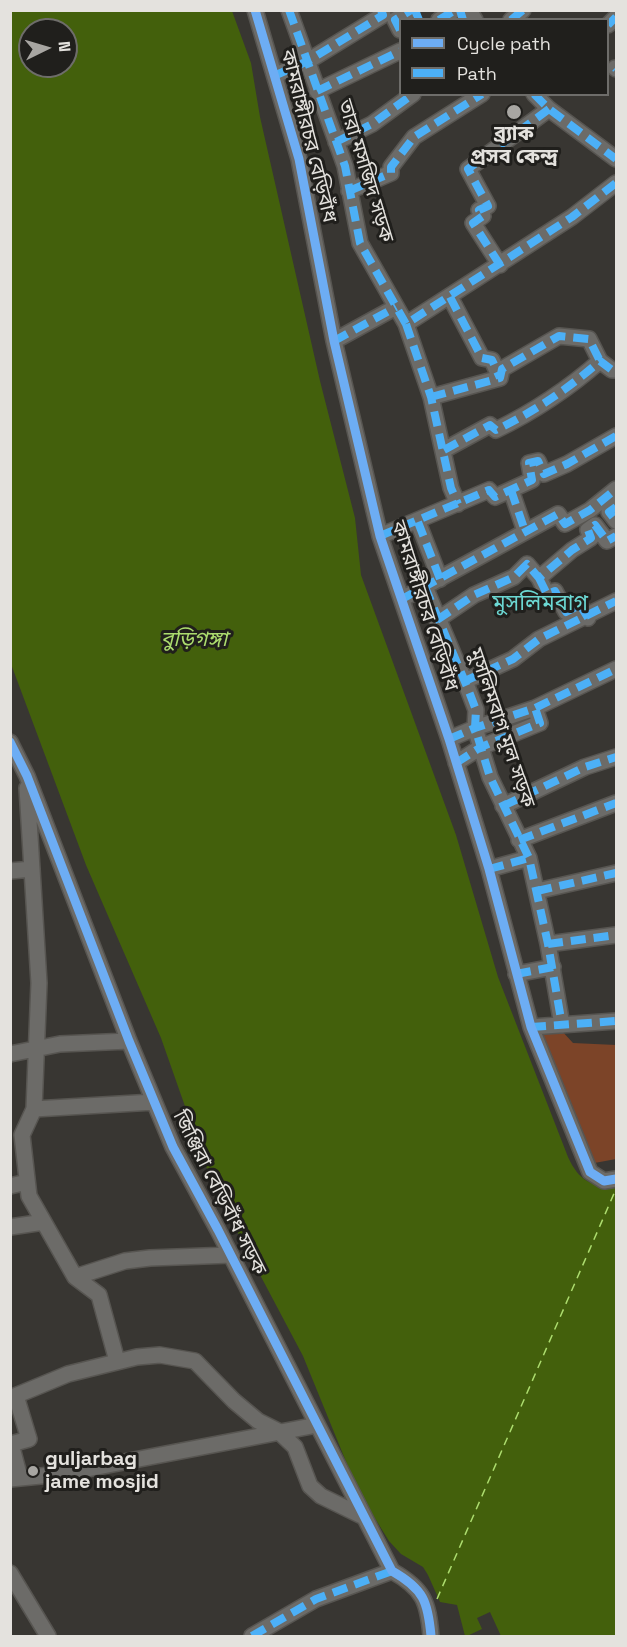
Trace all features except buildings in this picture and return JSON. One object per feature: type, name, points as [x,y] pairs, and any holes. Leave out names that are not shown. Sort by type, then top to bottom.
[{"type":"street","name":"কামরাঙ্গীরচর বেড়িবাঁধ","points":[[255,10],[299,159],[334,340],[380,536],[449,739],[489,869],[531,1027],[590,1172],[604,1181],[616,1179]]},
{"type":"street","name":"তারা মসজিদ সড়ক","points":[[289,10],[345,166],[360,243],[406,324],[431,397],[451,488],[458,504]]},
{"type":"street","points":[[399,28],[394,20],[413,10]]},
{"type":"street","points":[[442,18],[455,10]]},
{"type":"street","points":[[276,75],[309,61],[385,12]]},
{"type":"street","points":[[317,91],[399,51]]},
{"type":"street","points":[[336,142],[372,124],[410,96]]},
{"type":"street","points":[[349,191],[391,173],[391,167],[414,137],[479,96]]},
{"type":"street","points":[[536,96],[549,109],[616,159]]},
{"type":"street","points":[[500,265],[473,223],[483,216],[479,210],[488,206],[468,170],[549,109]]},
{"type":"street","points":[[406,324],[500,265],[616,183]]},
{"type":"street","points":[[450,297],[482,358],[492,360],[500,378]]},
{"type":"street","points":[[334,340],[396,307]]},
{"type":"street","points":[[500,378],[502,369],[559,336],[589,339],[600,361],[612,370],[616,370]]},
{"type":"street","points":[[444,450],[490,425],[496,430],[526,415],[568,388],[600,361]]},
{"type":"street","points":[[431,397],[500,378]]},
{"type":"street","points":[[380,536],[490,490],[495,497],[532,480],[529,463],[538,460],[544,474],[616,436]]},
{"type":"street","points":[[402,599],[560,513],[565,524],[590,510],[616,489]]},
{"type":"street","points":[[511,490],[525,531]]},
{"type":"street","points":[[616,507],[609,512],[616,521]]},
{"type":"street","points":[[418,522],[440,579]]},
{"type":"street","points":[[538,578],[572,550],[591,538],[588,530],[595,525],[607,541],[616,536]]},
{"type":"street","points":[[437,620],[474,595],[514,577],[527,564],[547,594],[555,591],[566,612],[580,605],[588,618]]},
{"type":"street","name":"মুসলিমবাগ মূল সড়ক","points":[[425,587],[476,710],[474,728],[503,806],[529,858],[553,967],[562,1025]]},
{"type":"street","points":[[465,681],[513,659],[539,639],[588,618],[616,601]]},
{"type":"street","points":[[449,739],[474,728],[535,708],[616,669]]},
{"type":"street","points":[[456,763],[481,747],[540,723],[535,708]]},
{"type":"street","name":"জিঞ্জিরা বেড়িবাঁধ সড়ক","points":[[10,742],[27,776],[172,1147],[231,1255],[392,1571],[408,1580],[432,1602],[430,1636]]},
{"type":"street","points":[[503,806],[585,767],[616,758]]},
{"type":"street","points":[[27,776],[39,983],[34,1049],[34,1109],[22,1135],[29,1196],[75,1277],[99,1295],[117,1361]]},
{"type":"street","points":[[519,840],[616,802]]},
{"type":"street","points":[[489,869],[529,858]]},
{"type":"street","points":[[10,871],[32,870]]},
{"type":"street","points":[[537,891],[616,873]]},
{"type":"street","points":[[548,944],[616,935]]},
{"type":"street","points":[[516,974],[553,967]]},
{"type":"street","points":[[531,1027],[616,1021]]},
{"type":"street","points":[[10,1054],[60,1044],[129,1041]]},
{"type":"street","points":[[34,1109],[154,1102]]},
{"type":"street","points":[[10,1186],[27,1182]]},
{"type":"street","points":[[10,1227],[44,1222]]},
{"type":"street","points":[[75,1277],[125,1261],[231,1255]]},
{"type":"street","points":[[317,1425],[278,1431],[61,1474],[15,1478],[11,1444],[29,1439],[16,1419],[13,1397],[68,1374],[117,1361],[160,1355],[195,1361],[258,1421],[278,1431],[295,1447],[310,1486],[321,1496],[362,1516]]},
{"type":"street","points":[[252,1636],[316,1599],[392,1571]]},
{"type":"street","points":[[10,1573],[48,1636]]},
{"type":"shaded area","points":[[538,1030],[561,1030],[573,1043],[616,1045],[616,1159],[589,1164]]},
{"type":"water","name":"বুড়িগঙ্গা","points":[[11,11],[232,11],[251,63],[260,117],[320,381],[355,518],[361,575],[456,835],[498,977],[568,1157],[577,1172],[587,1181],[600,1186],[616,1188],[616,1636],[465,1636],[457,1605],[440,1602],[423,1567],[401,1554],[389,1541],[358,1491],[303,1356],[213,1186],[161,1038],[86,865],[11,664]]},
{"type":"pier","points":[[490,1612],[501,1636],[467,1636],[482,1629],[477,1618]]},
{"type":"ferry route","points":[[437,1599],[616,1189]]},
{"type":"marked path","points":[[289,10],[345,166],[360,243],[406,324],[572,217],[616,183]]},
{"type":"marked path","points":[[276,75],[308,61],[383,15],[381,10]]},
{"type":"marked path","points":[[399,28],[395,20],[411,10]]},
{"type":"marked path","points":[[415,10],[418,18]]},
{"type":"marked path","points":[[442,18],[455,10]]},
{"type":"marked path","points":[[460,10],[462,18]]},
{"type":"marked path","points":[[513,18],[523,10]]},
{"type":"marked path","points":[[609,24],[616,17]]},
{"type":"marked path","points":[[317,91],[399,51]]},
{"type":"marked path","points":[[336,142],[372,124],[410,96]]},
{"type":"marked path","points":[[349,191],[391,173],[391,167],[414,137],[479,96]]},
{"type":"marked path","points":[[536,96],[549,109],[616,159]]},
{"type":"marked path","points":[[500,265],[473,223],[483,216],[479,210],[488,206],[468,169],[549,109]]},
{"type":"marked path","points":[[450,297],[482,358],[492,360],[500,378]]},
{"type":"marked path","points":[[334,341],[396,307]]},
{"type":"marked path","points":[[406,324],[431,397],[451,488],[458,504]]},
{"type":"marked path","points":[[431,397],[500,378],[502,369],[559,336],[589,339],[600,361]]},
{"type":"marked path","points":[[444,450],[490,425],[496,430],[524,415],[576,381],[600,361],[612,370],[616,370]]},
{"type":"marked path","points":[[380,536],[489,490],[495,497],[532,480],[529,463],[538,461],[544,474],[567,464],[616,436]]},
{"type":"marked path","points":[[402,599],[558,514],[565,524],[590,510],[616,489]]},
{"type":"marked path","points":[[511,490],[525,531]]},
{"type":"marked path","points":[[616,507],[609,512],[616,521]]},
{"type":"marked path","points":[[418,522],[440,579]]},
{"type":"marked path","points":[[437,620],[474,595],[514,577],[527,564],[539,578],[572,550],[591,538],[588,530],[595,525],[607,541],[616,536]]},
{"type":"marked path","points":[[539,578],[547,594],[555,591],[566,612],[580,605],[588,618]]},
{"type":"marked path","points":[[425,587],[476,710],[475,728],[490,777],[529,858],[548,944],[562,1025]]},
{"type":"marked path","points":[[465,681],[513,659],[539,639],[616,601]]},
{"type":"marked path","points":[[449,739],[535,708],[616,669]]},
{"type":"marked path","points":[[456,763],[481,747],[540,723],[535,708]]},
{"type":"marked path","points":[[503,806],[585,767],[616,757]]},
{"type":"marked path","points":[[519,840],[616,803]]},
{"type":"marked path","points":[[489,869],[529,858]]},
{"type":"marked path","points":[[537,891],[616,873]]},
{"type":"marked path","points":[[548,944],[616,935]]},
{"type":"marked path","points":[[516,974],[553,967]]},
{"type":"marked path","points":[[531,1027],[616,1021]]},
{"type":"marked path","points":[[252,1636],[316,1599],[392,1571]]},
{"type":"cycle path","points":[[255,10],[299,159],[334,341],[380,536],[449,739],[489,869],[531,1027],[590,1172],[604,1181],[616,1179]]},
{"type":"cycle path","points":[[10,742],[27,776],[129,1041],[173,1147],[218,1230],[392,1571],[411,1584],[426,1605],[431,1636]]},
{"type":"place","name":"ব্র্যাক প্রসব কেন্দ্র","points":[[514,112]]},
{"type":"place","name":"guljarbag jame mosjid","points":[[33,1471]]},
{"type":"district","name":"মুসলিমবাগ","points":[[540,604]]}]
